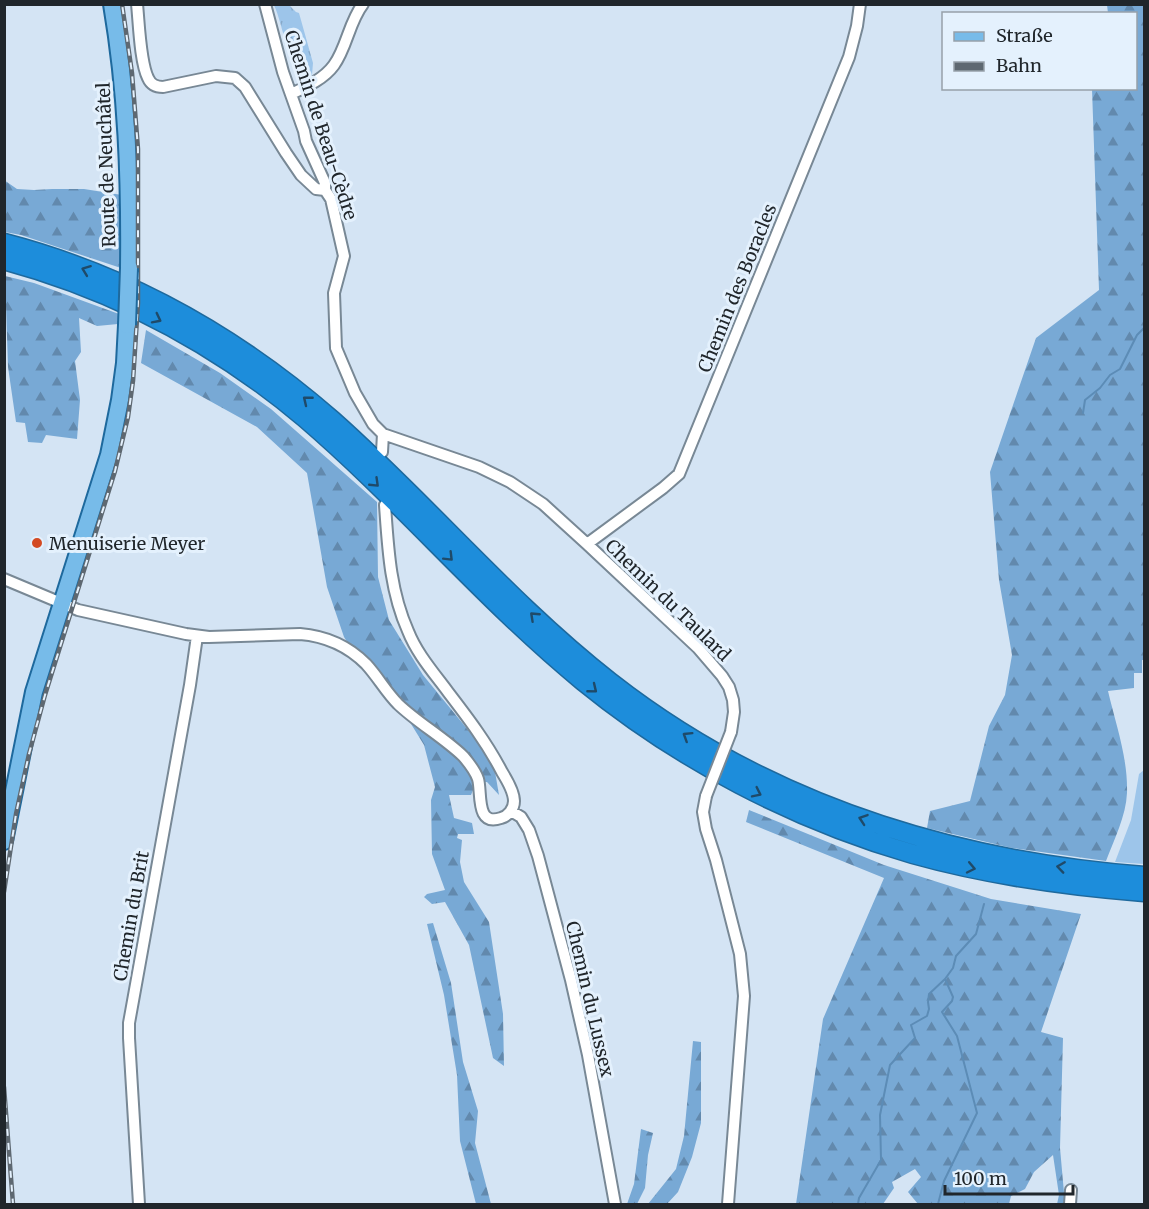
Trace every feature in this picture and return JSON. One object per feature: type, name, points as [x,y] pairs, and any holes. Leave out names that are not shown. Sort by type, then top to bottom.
[{"type":"highway","points":[[4,243],[57,259],[134,290],[208,329],[269,369],[351,438],[556,637],[610,682],[667,723],[727,759],[791,791],[916,846]]},
{"type":"highway","points":[[4,260],[74,282],[139,310],[201,344],[260,382],[341,450],[493,600],[557,659],[601,695],[659,737],[719,774],[776,803],[832,826],[916,846],[970,850],[1116,882],[1144,892]]},
{"type":"highway","points":[[1116,882],[1144,876]]},
{"type":"main road","name":"Route de Neuchâtel","points":[[4,841],[34,692],[109,455],[121,391],[127,325],[129,173],[126,112],[112,4]]},
{"type":"street","points":[[137,4],[147,78],[152,84],[163,87],[216,76],[235,78],[245,87],[301,175],[316,189],[325,190]]},
{"type":"street","name":"Chemin de Beau-Cèdre","points":[[265,4],[283,72],[306,141],[325,183],[325,190],[331,199],[344,256],[334,293],[336,348],[355,393],[373,424],[383,434]]},
{"type":"street","points":[[291,94],[320,78],[335,63],[354,18],[363,4]]},
{"type":"street","name":"Chemin des Boracles","points":[[587,544],[679,474],[849,57],[858,26],[860,4]]},
{"type":"street","points":[[382,452],[383,434]]},
{"type":"street","name":"Chemin du Taulard","points":[[383,434],[479,467],[543,504],[698,648],[729,687],[734,712],[730,732],[706,796],[704,812],[706,829],[740,954],[744,996],[728,1204]]},
{"type":"street","name":"Chemin du Lussex","points":[[385,505],[390,569],[399,610],[408,633],[425,661],[468,717],[496,759],[514,796],[512,810],[521,817],[529,830],[538,856],[588,1055],[615,1204]]},
{"type":"street","points":[[4,579],[78,610],[197,636],[307,634],[326,639],[341,646],[366,664],[399,704],[463,756],[478,778],[482,810],[486,816],[493,819],[503,817],[512,810]]},
{"type":"street","name":"Chemin du Brit","points":[[139,1204],[129,1023],[197,636]]},
{"type":"street","points":[[1070,1204],[1071,1190]]},
{"type":"green space","points":[[274,5],[289,5],[299,13],[313,63],[312,75],[307,79],[294,64]]},
{"type":"green space","points":[[1107,5],[1144,5],[1144,660],[1142,660],[1142,673],[1134,673],[1134,688],[1108,691],[1124,754],[1127,793],[1122,819],[1106,861],[1012,848],[927,828],[930,811],[970,801],[989,726],[1005,695],[1012,655],[999,580],[990,472],[1036,338],[1099,290],[1092,90],[1137,90],[1137,12],[1108,12]]},
{"type":"green space","points":[[4,180],[17,189],[84,189],[122,195],[121,268],[21,235],[5,232]]},
{"type":"green space","points":[[5,276],[34,283],[119,314],[118,324],[97,326],[79,318],[81,352],[75,361],[80,400],[77,439],[46,435],[42,443],[28,442],[25,423],[16,422],[8,367]]},
{"type":"green space","points":[[146,330],[220,373],[271,409],[377,502],[378,577],[389,620],[423,675],[473,736],[494,766],[499,795],[487,782],[476,783],[471,795],[449,795],[454,818],[472,823],[474,834],[458,834],[457,838],[462,840],[460,862],[464,882],[489,922],[503,1014],[504,1066],[493,1058],[469,945],[445,902],[432,904],[424,897],[427,894],[445,890],[432,854],[431,800],[435,787],[424,745],[408,719],[364,669],[344,637],[327,587],[307,473],[257,427],[141,363]]},
{"type":"green space","points":[[1144,770],[1144,864],[1115,862],[1131,820],[1139,774]]},
{"type":"green space","points":[[749,810],[884,865],[991,899],[1081,914],[1041,1032],[1063,1038],[1060,1148],[1065,1204],[1057,1204],[1059,1195],[1053,1155],[1034,1172],[1025,1189],[1011,1196],[1009,1204],[918,1204],[908,1192],[921,1177],[915,1169],[892,1182],[894,1188],[883,1204],[796,1204],[823,1019],[884,878],[746,822]]},
{"type":"green space","points":[[433,923],[451,983],[463,1062],[478,1111],[475,1143],[491,1204],[476,1204],[460,1141],[457,1075],[444,995],[427,924]]},
{"type":"green space","points":[[693,1041],[701,1042],[701,1123],[692,1157],[678,1192],[667,1204],[648,1204],[676,1169],[684,1136]]},
{"type":"green space","points":[[641,1129],[653,1133],[645,1188],[637,1204],[627,1204],[634,1184]]},
{"type":"waterway","points":[[1083,413],[1085,400],[1100,388],[1110,375],[1120,369],[1137,335],[1144,328]]},
{"type":"waterway","points":[[858,1204],[859,1198],[881,1160],[880,1115],[890,1065],[915,1038],[911,1025],[927,1016],[929,994],[945,979],[953,968],[956,956],[976,934],[984,904]]},
{"type":"waterway","points":[[938,1204],[944,1181],[977,1113],[957,1036],[942,1012],[953,997],[945,979]]},
{"type":"railway","points":[[4,892],[16,814],[29,754],[45,695],[115,471],[128,417],[133,381],[138,303],[138,149],[132,73],[122,4]]},
{"type":"railway","points":[[4,1087],[13,1204]]},
{"type":"place","name":"Menuiserie Meyer","points":[[37,543]]}]
